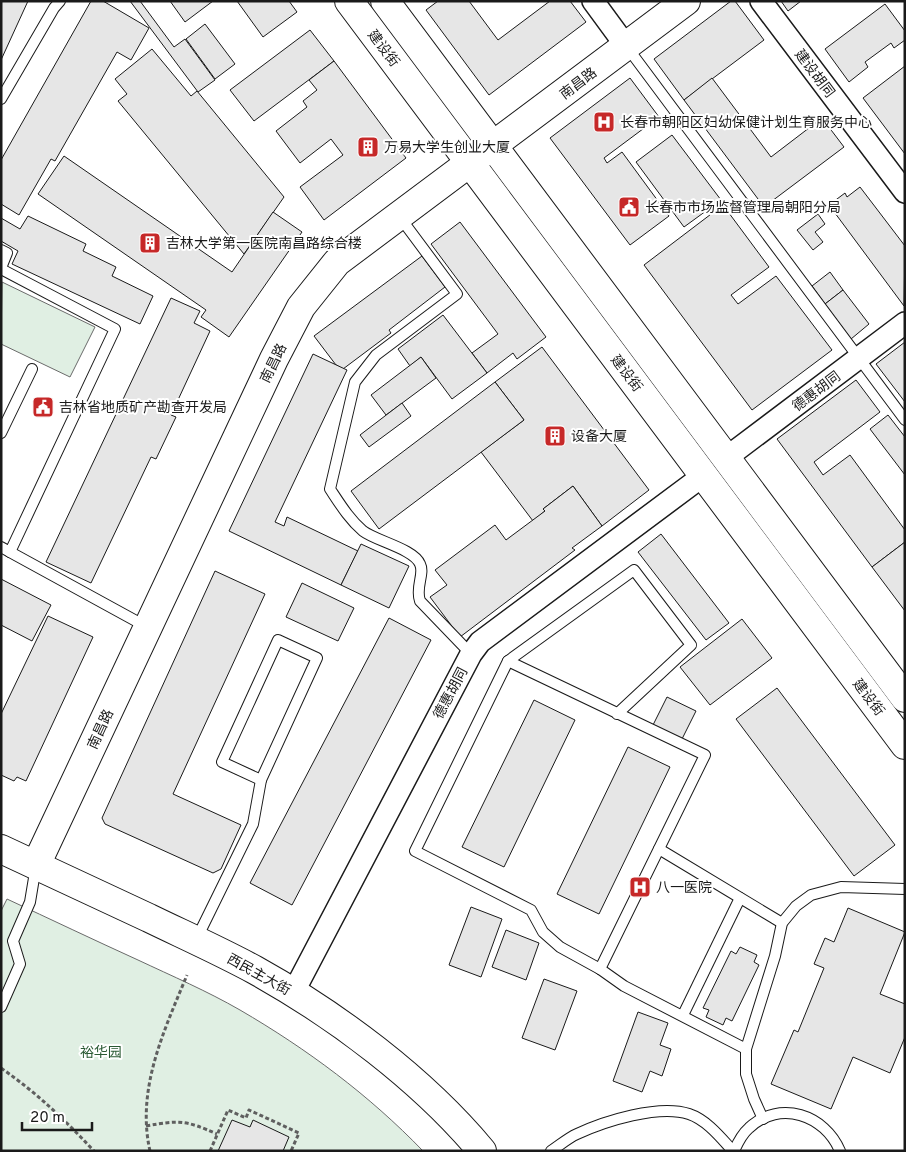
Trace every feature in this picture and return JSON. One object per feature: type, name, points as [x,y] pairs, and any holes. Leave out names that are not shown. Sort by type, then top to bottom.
[{"type":"main road","name":"建设街","points":[[349,1],[905,745]]},
{"type":"main road","name":"建设街","points":[[385,1],[905,698]]},
{"type":"main road","name":"南昌路","points":[[36,865],[274,359],[301,306],[337,262],[686,1]]},
{"type":"main road","name":"西民主大街","points":[[1,849],[196,940],[293,993],[352,1032],[396,1067],[439,1106],[482,1151]]},
{"type":"street","points":[[593,1],[626,46]]},
{"type":"street","name":"建设胡同","points":[[761,1],[905,192]]},
{"type":"street","name":"德惠胡同","points":[[726,458],[905,323]]},
{"type":"street","name":"德惠胡同","points":[[293,993],[471,654],[480,642],[704,475]]},
{"type":"lane","points":[[1,99],[54,8],[60,1]]},
{"type":"lane","points":[[626,46],[905,420]]},
{"type":"lane","points":[[399,216],[457,294],[376,355],[355,382],[330,489],[345,514],[364,532],[410,554],[419,561],[422,568],[417,593],[420,601],[471,654]]},
{"type":"lane","points":[[1,250],[8,254],[1,269],[115,329],[6,550],[148,627]]},
{"type":"lane","points":[[1,434],[32,369]]},
{"type":"lane","points":[[617,714],[691,645],[634,570],[508,661],[415,851],[531,910],[543,932],[560,948],[600,969],[624,986],[746,1049]]},
{"type":"lane","points":[[196,940],[253,824],[261,780],[316,658],[278,640],[222,762],[261,780]]},
{"type":"lane","points":[[508,661],[705,755],[600,969]]},
{"type":"lane","points":[[659,850],[782,923]]},
{"type":"lane","points":[[1,1006],[20,964],[13,941],[30,902],[36,865]]},
{"type":"lane","points":[[763,1119],[754,1100],[746,1074],[746,1049],[775,956],[782,923],[796,906],[811,894],[841,887],[905,889]]},
{"type":"lane","points":[[683,1015],[740,898]]},
{"type":"lane","points":[[551,1151],[576,1134],[614,1119],[657,1111],[689,1114],[703,1121],[734,1151],[740,1138],[750,1127],[763,1119],[785,1113],[807,1117],[827,1130],[836,1140],[840,1151]]},
{"type":"path","points":[[150,1151],[146,1126],[146,1103],[158,1047],[187,975]]},
{"type":"path","points":[[1,1068],[59,1114],[94,1151]]},
{"type":"path","points":[[210,1151],[228,1110],[246,1118],[249,1110],[299,1133],[291,1151]]},
{"type":"path","points":[[146,1126],[177,1121],[194,1124],[217,1134]]},
{"type":"green space","points":[[2,282],[95,327],[70,377],[1,344]]},
{"type":"green space","name":"裕华园","points":[[7,899],[202,990],[265,1025],[313,1057],[359,1092],[423,1151],[1,1151],[1,911]]},
{"type":"building","points":[[1,1],[28,1],[1,60]]},
{"type":"building","points":[[91,1],[103,1],[149,28],[131,60],[117,52],[55,161],[51,159],[19,215],[1,204],[1,160]]},
{"type":"building","points":[[130,1],[140,1],[174,47],[185,39],[215,80],[198,92]]},
{"type":"building","points":[[170,1],[213,1],[185,22]]},
{"type":"building","points":[[237,1],[289,1],[297,12],[263,37]]},
{"type":"building","points":[[438,1],[469,1],[498,40],[550,1],[570,1],[586,22],[489,95],[426,10]]},
{"type":"building","points":[[731,1],[735,1],[764,40],[684,100],[654,59]]},
{"type":"building","points":[[781,1],[801,1],[788,11]]},
{"type":"building","points":[[885,4],[905,31],[905,40],[894,48],[891,43],[865,62],[868,67],[849,82],[825,49]]},
{"type":"building","points":[[205,24],[235,64],[215,79],[186,39]]},
{"type":"building","points":[[310,30],[334,61],[254,121],[230,90]]},
{"type":"building","points":[[152,49],[191,96],[197,91],[284,197],[244,254],[118,101],[127,94],[115,79]]},
{"type":"building","name":"万易大学生创业大厦","points":[[334,61],[406,158],[324,220],[300,187],[343,155],[331,139],[300,163],[276,131],[307,107],[303,101],[317,90],[309,80]]},
{"type":"building","points":[[905,66],[905,154],[863,98]]},
{"type":"building","points":[[630,78],[659,117],[604,158],[607,163],[622,152],[669,216],[630,245],[550,138]]},
{"type":"building","points":[[712,78],[771,157],[822,118],[844,147],[764,207],[684,100]]},
{"type":"building","points":[[672,135],[721,200],[684,227],[636,162]]},
{"type":"building","name":"吉林大学第一医院南昌路综合楼","points":[[64,156],[232,272],[273,212],[302,232],[229,337],[201,317],[206,310],[38,194]]},
{"type":"building","points":[[860,187],[905,246],[904,306],[829,205],[845,193],[847,197]]},
{"type":"building","points":[[723,205],[769,267],[731,295],[738,304],[776,276],[832,350],[752,410],[644,265]]},
{"type":"building","points":[[818,214],[825,224],[815,232],[823,242],[813,250],[797,230]]},
{"type":"building","points":[[28,216],[86,244],[83,251],[116,267],[112,276],[153,296],[140,324],[12,264],[18,251],[1,241],[1,218],[20,229]]},
{"type":"building","points":[[460,222],[546,337],[517,359],[513,353],[487,373],[472,353],[498,334],[431,244]]},
{"type":"building","points":[[422,256],[445,287],[389,330],[391,333],[343,369],[336,365],[314,336]]},
{"type":"building","points":[[830,272],[843,290],[825,304],[812,286]]},
{"type":"building","points":[[843,290],[869,324],[851,339],[825,304]]},
{"type":"building","points":[[171,298],[200,311],[194,323],[210,331],[171,415],[176,417],[156,459],[151,457],[91,583],[46,562]]},
{"type":"building","points":[[443,315],[487,373],[452,399],[421,357],[410,366],[398,349]]},
{"type":"building","points":[[905,342],[905,402],[876,364]]},
{"type":"building","name":"设备大厦","points":[[542,347],[649,490],[602,526],[573,486],[543,509],[545,511],[533,521],[481,452],[524,420],[495,382]]},
{"type":"building","points":[[313,354],[347,370],[275,522],[284,526],[287,517],[358,551],[341,585],[229,531]]},
{"type":"building","points":[[421,357],[436,378],[386,415],[371,395]]},
{"type":"building","points":[[856,380],[880,412],[814,462],[823,475],[850,455],[905,530],[905,542],[872,567],[777,439]]},
{"type":"building","points":[[495,382],[524,420],[379,529],[351,491]]},
{"type":"building","points":[[402,403],[411,416],[369,447],[360,435]]},
{"type":"building","points":[[888,415],[905,437],[905,475],[870,429]]},
{"type":"building","points":[[573,486],[602,526],[572,548],[575,550],[460,637],[430,597],[447,585],[435,570],[495,525],[506,540],[545,511],[543,509]]},
{"type":"building","points":[[661,534],[729,623],[706,640],[638,552]]},
{"type":"building","points":[[905,542],[905,611],[872,567]]},
{"type":"building","points":[[361,544],[409,566],[389,608],[341,585]]},
{"type":"building","points":[[215,571],[265,594],[173,794],[241,825],[221,869],[213,873],[105,824],[102,818]]},
{"type":"building","points":[[1,579],[51,605],[32,641],[1,625]]},
{"type":"building","points":[[302,583],[354,608],[338,641],[286,617]]},
{"type":"building","points":[[48,616],[93,637],[26,781],[17,777],[14,781],[1,775],[1,714]]},
{"type":"building","points":[[389,618],[431,640],[292,905],[250,883]]},
{"type":"building","points":[[742,619],[772,658],[710,705],[680,667]]},
{"type":"building","points":[[777,688],[895,845],[854,876],[736,719]]},
{"type":"building","points":[[667,697],[696,711],[682,739],[653,725]]},
{"type":"building","points":[[534,700],[575,720],[504,867],[462,847]]},
{"type":"building","points":[[628,747],[670,767],[599,914],[557,894]]},
{"type":"building","points":[[471,907],[502,919],[481,977],[449,965]]},
{"type":"building","points":[[848,908],[905,932],[880,994],[905,1004],[905,1037],[890,1073],[853,1057],[831,1109],[771,1084],[794,1030],[798,1032],[824,968],[814,964],[825,938],[834,942]]},
{"type":"building","points":[[506,930],[539,943],[526,980],[492,967]]},
{"type":"building","points":[[740,947],[757,955],[754,962],[759,965],[732,1021],[726,1018],[723,1025],[706,1017],[709,1010],[703,1008],[731,951],[736,954]]},
{"type":"building","points":[[544,979],[577,991],[555,1050],[522,1038]]},
{"type":"building","points":[[638,1012],[668,1023],[660,1045],[671,1049],[662,1076],[650,1071],[642,1092],[613,1081]]},
{"type":"building","points":[[232,1120],[250,1127],[253,1120],[289,1137],[283,1151],[218,1151]]},
{"type":"place","name":"长春市朝阳区妇幼保健计划生育服务中心","points":[[604,122]]},
{"type":"place","name":"万易大学生创业大厦","points":[[368,147]]},
{"type":"place","name":"长春市市场监督管理局朝阳分局","points":[[629,207]]},
{"type":"place","name":"吉林大学第一医院南昌路综合楼","points":[[150,243]]},
{"type":"place","name":"吉林省地质矿产勘查开发局","points":[[43,407]]},
{"type":"place","name":"设备大厦","points":[[555,436]]},
{"type":"place","name":"八一医院","points":[[640,887]]}]
